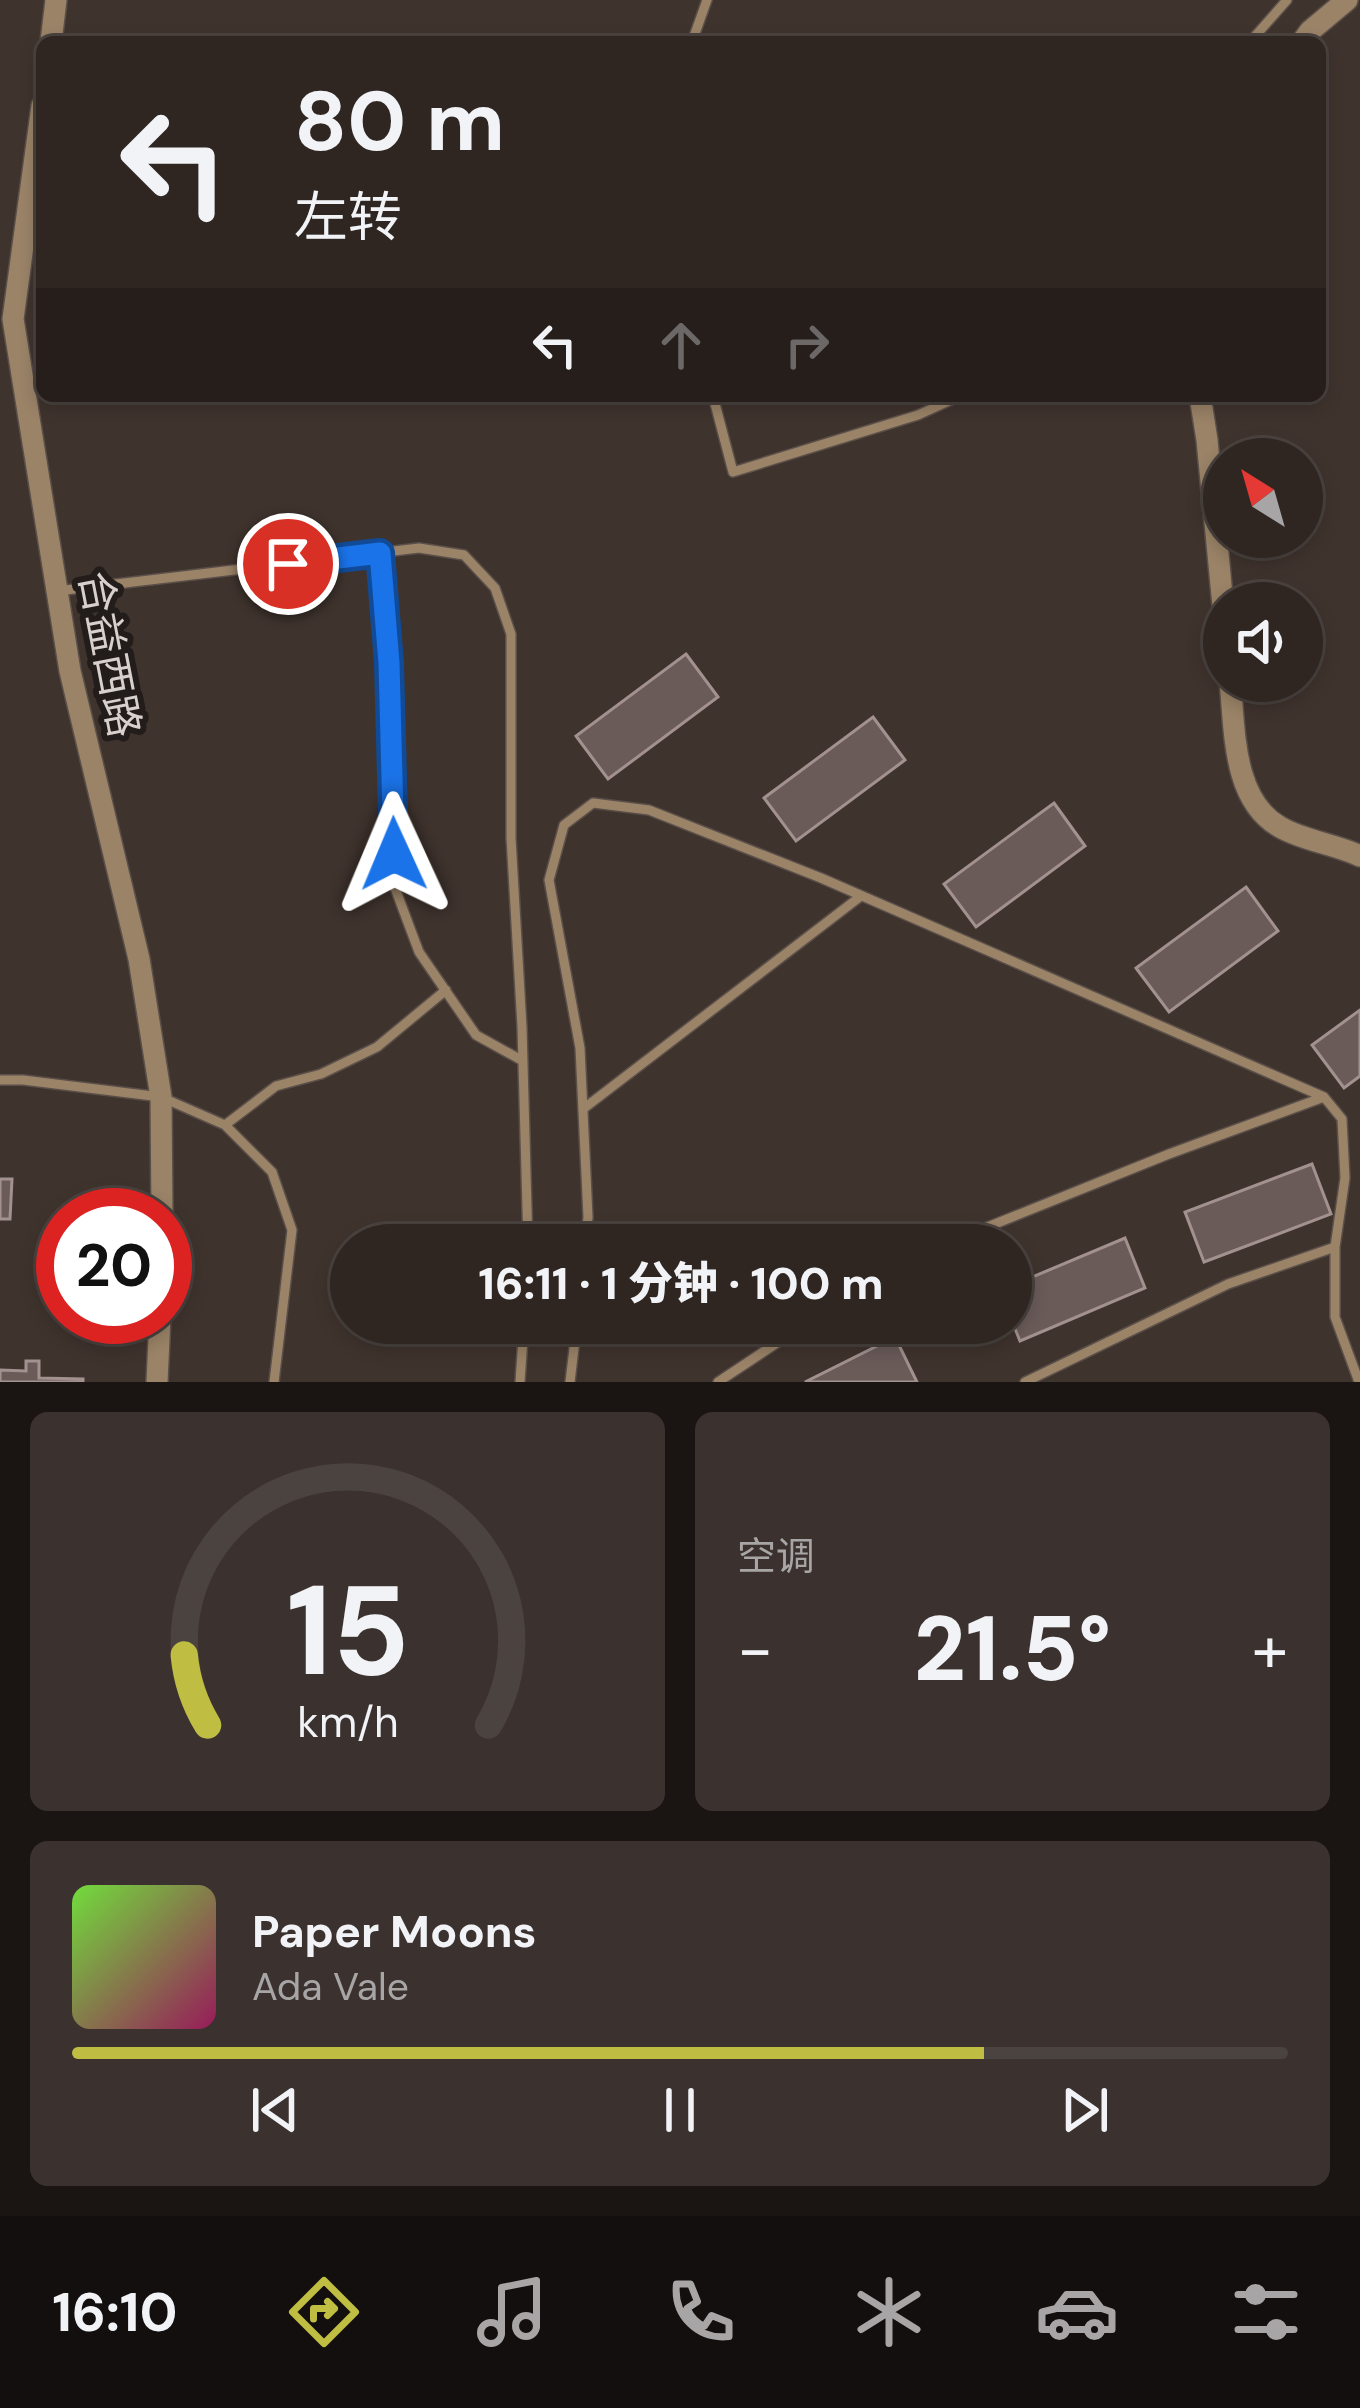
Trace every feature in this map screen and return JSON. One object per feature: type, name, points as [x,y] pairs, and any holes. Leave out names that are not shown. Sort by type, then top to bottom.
[{"type":"street","points":[[52,36],[56,0]]},
{"type":"street","points":[[1307,36],[1347,0]]},
{"type":"street","name":"合益西路","points":[[36,142],[6,319],[70,671],[139,959],[161,1096],[162,1188]]},
{"type":"street","points":[[1201,402],[1221,582]]},
{"type":"street","points":[[1232,702],[1237,756],[1262,814],[1282,828],[1360,856]]},
{"type":"street","points":[[157,1382],[159,1344]]},
{"type":"lane","points":[[694,36],[707,0]]},
{"type":"lane","points":[[1255,36],[1287,0]]},
{"type":"lane","points":[[715,402],[733,472],[947,402]]},
{"type":"lane","points":[[57,592],[419,548],[464,555],[495,588],[511,634],[511,838],[527,1224]]},
{"type":"lane","points":[[380,553],[389,663],[395,888],[419,952],[476,1035],[523,1061]]},
{"type":"lane","points":[[587,1224],[580,1048],[549,880],[564,825],[593,803],[649,811],[861,896],[1324,1097],[1342,1119],[1345,1178],[1335,1247],[1335,1317],[1359,1382]]},
{"type":"lane","points":[[583,1109],[861,896]]},
{"type":"lane","points":[[225,1125],[276,1086],[321,1074],[377,1048],[446,990]]},
{"type":"lane","points":[[0,1080],[161,1096],[225,1125],[272,1172],[292,1230],[274,1382]]},
{"type":"lane","points":[[997,1224],[1324,1097]]},
{"type":"lane","points":[[1024,1382],[1228,1284],[1335,1247]]},
{"type":"lane","points":[[520,1382],[523,1344]]},
{"type":"lane","points":[[570,1382],[575,1344]]},
{"type":"lane","points":[[718,1382],[775,1344]]},
{"type":"building","points":[[686,654],[718,697],[608,779],[576,736]]},
{"type":"building","points":[[873,717],[905,760],[796,841],[764,798]]},
{"type":"building","points":[[1054,803],[1085,846],[976,927],[944,884]]},
{"type":"building","points":[[1246,887],[1278,931],[1169,1012],[1136,968]]},
{"type":"building","points":[[1360,1010],[1360,1076],[1344,1088],[1312,1045]]},
{"type":"building","points":[[1312,1164],[1331,1214],[1204,1262],[1185,1212]]},
{"type":"building","points":[[0,1179],[12,1179],[10,1219],[0,1219]]},
{"type":"building","points":[[1125,1238],[1145,1288],[1032,1336],[1032,1277]]},
{"type":"building","points":[[881,1344],[898,1344],[917,1382],[805,1382]]},
{"type":"building","points":[[26,1361],[39,1361],[39,1378],[83,1382],[0,1382],[0,1370],[26,1371]]},
{"type":"route","points":[[288,564],[380,553],[389,663],[394,854]]}]
